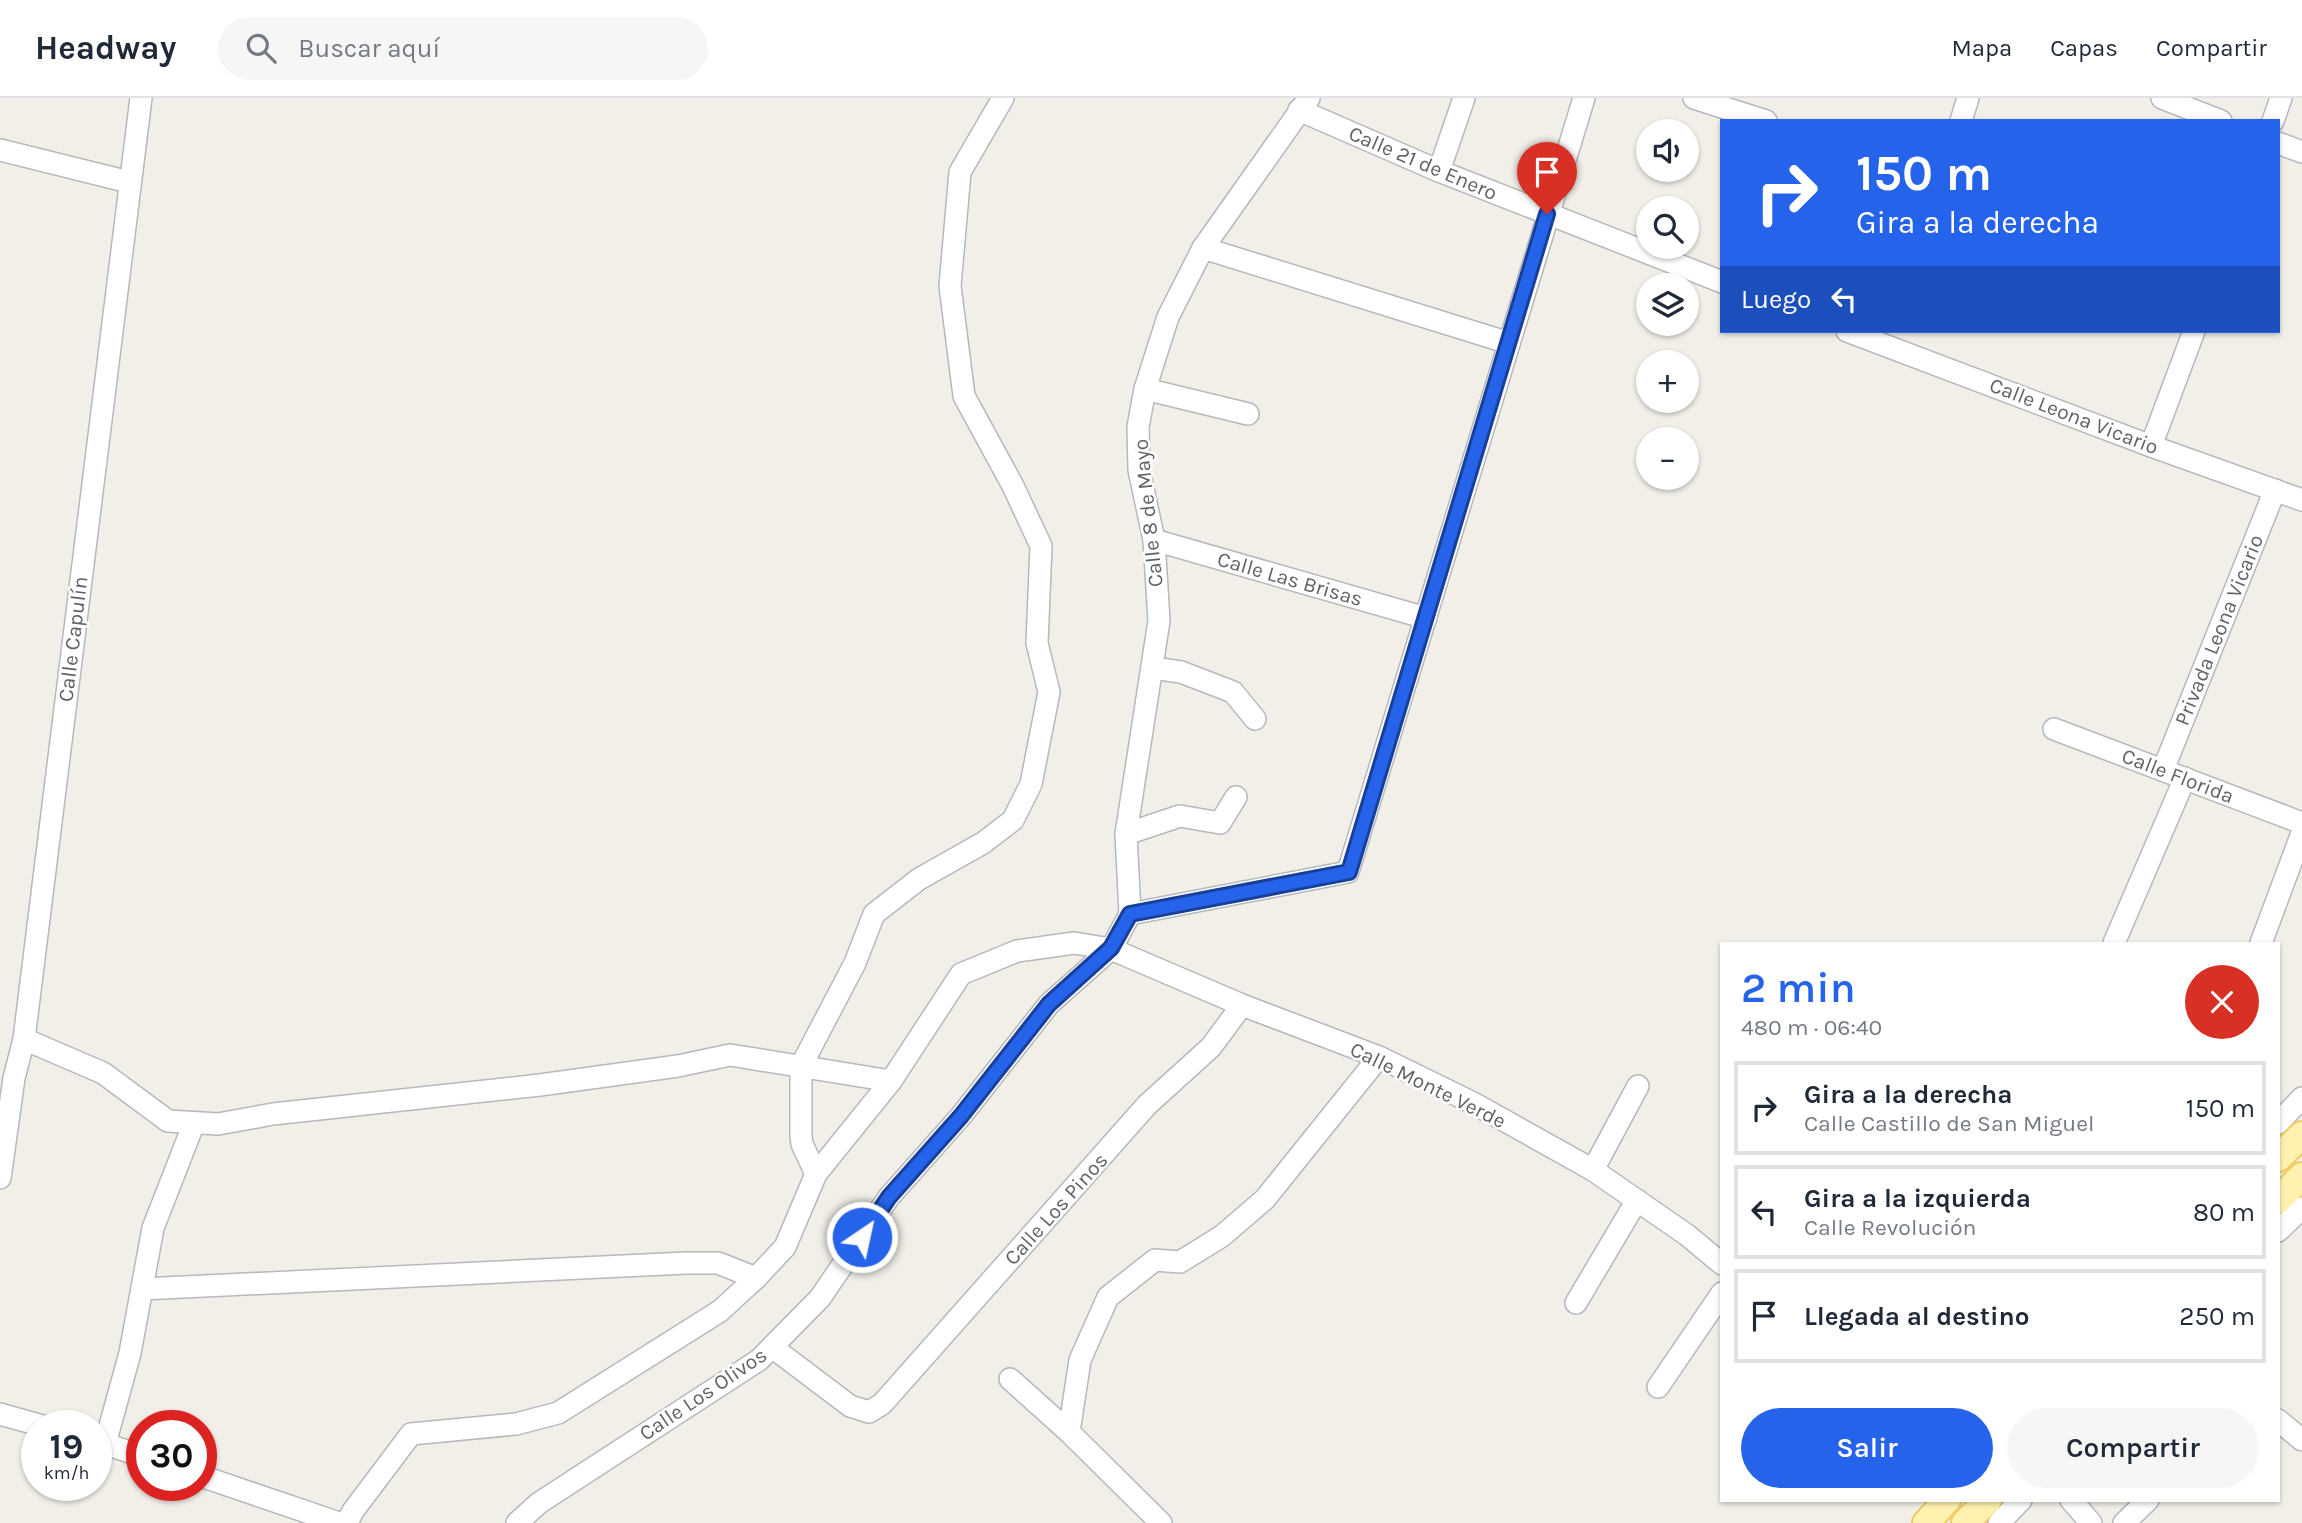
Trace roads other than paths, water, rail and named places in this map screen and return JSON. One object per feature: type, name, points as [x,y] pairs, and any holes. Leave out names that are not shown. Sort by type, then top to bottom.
[{"type":"main road","points":[[2280,1156],[2302,1135]]},
{"type":"main road","points":[[2280,1197],[2302,1176]]},
{"type":"main road","points":[[1926,1523],[1945,1502]]},
{"type":"main road","points":[[1965,1523],[2004,1506]]},
{"type":"street","name":"Calle Capulín","points":[[0,1178],[14,1078],[24,1039],[141,98]]},
{"type":"street","points":[[816,1174],[802,1144],[801,1066],[855,963],[874,914],[919,879],[983,843],[1013,820],[1031,784],[1049,692],[1037,643],[1041,546],[1013,486],[964,396],[950,286],[960,172],[1003,98]]},
{"type":"street","points":[[1439,171],[1464,98]]},
{"type":"street","points":[[1130,914],[1349,872],[1584,98]]},
{"type":"street","points":[[1694,98],[1760,119]]},
{"type":"street","points":[[1962,119],[1968,98]]},
{"type":"street","points":[[2162,98],[2216,119]]},
{"type":"street","points":[[2274,119],[2281,98]]},
{"type":"street","name":"Calle 21 de Enero","points":[[1304,104],[1439,171],[1547,214]]},
{"type":"street","name":"Calle 8 de Mayo","points":[[1130,914],[1126,834],[1159,621],[1154,540],[1139,470],[1138,427],[1145,389],[1168,317],[1203,248],[1304,104]]},
{"type":"street","points":[[2280,144],[2302,152]]},
{"type":"street","points":[[0,150],[129,182]]},
{"type":"street","points":[[1547,214],[1720,281]]},
{"type":"street","points":[[1203,248],[1509,343]]},
{"type":"street","name":"Calle Leona Vicario","points":[[1858,333],[1885,338],[2151,446],[2302,500]]},
{"type":"street","points":[[2151,446],[2193,333]]},
{"type":"street","points":[[1145,389],[1248,414]]},
{"type":"street","name":"Privada Leona Vicario","points":[[2163,770],[2274,490]]},
{"type":"street","name":"Calle Las Brisas","points":[[1154,540],[1426,618]]},
{"type":"street","points":[[1153,668],[1181,672],[1233,692],[1255,719]]},
{"type":"street","name":"Calle Florida","points":[[2054,729],[2302,823]]},
{"type":"street","points":[[2114,942],[2185,778]]},
{"type":"street","points":[[1126,834],[1180,816],[1220,823],[1236,797]]},
{"type":"street","points":[[2261,942],[2302,833]]},
{"type":"street","name":"Calle Los Olivos","points":[[517,1523],[539,1503],[759,1360],[820,1298],[889,1197],[961,1116],[1049,1004],[1111,948],[1130,914]]},
{"type":"street","name":"Calle Monte Verde","points":[[347,1523],[353,1511],[411,1434],[516,1424],[558,1413],[720,1311],[757,1278],[785,1247],[816,1174],[891,1081],[961,974],[1017,951],[1074,943],[1111,948],[1242,1005],[1379,1056],[1473,1103],[1593,1170],[1687,1235],[1720,1262]]},
{"type":"street","name":"Calle Los Pinos","points":[[772,1347],[850,1406],[869,1412],[882,1405],[1147,1105],[1211,1047],[1242,1005]]},
{"type":"street","points":[[24,1039],[103,1073],[167,1121],[194,1123],[218,1124],[273,1114],[540,1085],[678,1066],[730,1055],[891,1081]]},
{"type":"street","points":[[1069,1432],[1080,1360],[1108,1297],[1155,1260],[1180,1262],[1231,1229],[1265,1199],[1379,1056]]},
{"type":"street","points":[[1593,1170],[1638,1086]]},
{"type":"street","points":[[2280,1121],[2302,1098]]},
{"type":"street","points":[[111,1410],[130,1353],[153,1228],[194,1123]]},
{"type":"street","points":[[1576,1303],[1637,1200]]},
{"type":"street","points":[[2280,1229],[2302,1208]]},
{"type":"street","points":[[142,1289],[719,1263],[757,1278]]},
{"type":"street","points":[[1658,1387],[1720,1296]]},
{"type":"street","points":[[1010,1379],[1069,1432],[1161,1523]]},
{"type":"street","points":[[0,1414],[21,1420]]},
{"type":"street","points":[[2280,1422],[2302,1440]]},
{"type":"street","points":[[217,1481],[339,1523]]},
{"type":"street","points":[[2073,1502],[2091,1523]]},
{"type":"street","points":[[2124,1523],[2146,1502]]}]
